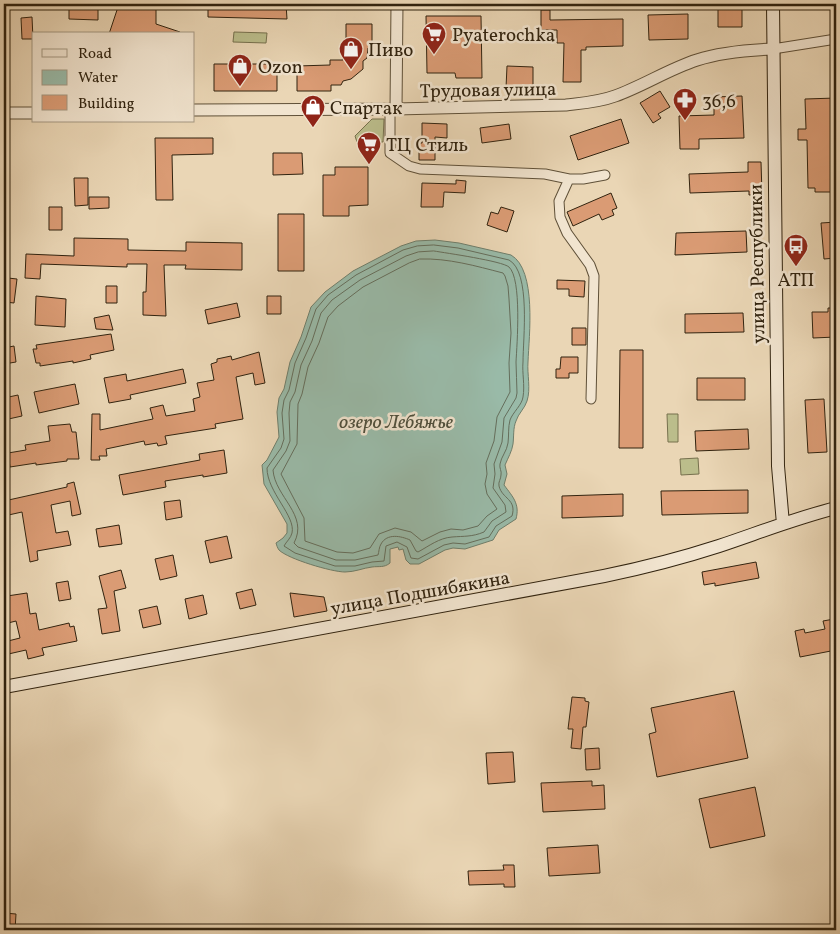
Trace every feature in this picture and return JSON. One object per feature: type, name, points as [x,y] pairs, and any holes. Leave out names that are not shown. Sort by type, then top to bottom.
[{"type":"main road","name":"улица Республики","points":[[773,4],[778,456],[783,524]]},
{"type":"main road","name":"улица Подшибякина","points":[[4,687],[604,576],[650,566],[836,508]]},
{"type":"street","points":[[397,4],[390,153],[409,166],[420,169],[545,174],[583,180],[605,175]]},
{"type":"street","points":[[773,49],[836,39]]},
{"type":"street","name":"Трудовая улица","points":[[195,110],[393,109],[566,105],[593,102],[615,96],[682,66],[714,55],[773,49]]},
{"type":"street","points":[[4,113],[32,113]]},
{"type":"street","points":[[569,179],[559,201],[560,217],[567,233],[590,265],[594,276],[592,399]]},
{"type":"green space","points":[[234,32],[267,33],[266,43],[233,42]]},
{"type":"green space","points":[[372,119],[384,119],[383,142],[357,142],[355,136]]},
{"type":"green space","points":[[667,414],[678,414],[678,442],[668,442]]},
{"type":"green space","points":[[698,458],[699,474],[681,475],[680,459]]},
{"type":"water","name":"озеро Лебяжье","points":[[435,240],[459,243],[511,255],[519,263],[525,274],[530,304],[529,392],[526,404],[515,424],[512,447],[505,465],[507,474],[504,485],[513,497],[516,505],[516,519],[499,530],[493,540],[465,549],[453,548],[445,550],[419,564],[410,564],[406,560],[403,549],[399,550],[398,547],[390,549],[390,563],[388,565],[349,572],[321,567],[284,554],[279,550],[276,543],[287,533],[287,524],[264,484],[262,465],[267,460],[279,437],[277,412],[279,398],[284,389],[290,362],[311,307],[325,292],[353,271],[401,246],[416,241]]},
{"type":"building","points":[[69,4],[98,4],[98,20],[69,19]]},
{"type":"building","points":[[119,4],[156,4],[156,24],[180,32],[110,32]]},
{"type":"building","points":[[208,4],[286,4],[287,19],[208,17]]},
{"type":"building","points":[[718,4],[742,4],[742,27],[718,27]]},
{"type":"building","points":[[541,10],[550,10],[550,20],[623,19],[623,46],[586,47],[586,50],[581,50],[581,82],[563,82],[564,43],[557,43],[557,30],[541,30]]},
{"type":"building","points":[[688,14],[688,39],[649,40],[648,15]]},
{"type":"building","points":[[426,16],[481,16],[482,78],[456,78],[455,73],[427,73]]},
{"type":"building","points":[[32,17],[32,39],[22,39],[21,18]]},
{"type":"building","points":[[346,24],[372,24],[372,48],[368,48],[367,58],[363,61],[363,69],[351,79],[343,81],[341,85],[331,85],[331,91],[297,91],[297,66],[330,65],[330,60],[343,60],[343,47],[346,47]]},
{"type":"building","points":[[214,64],[277,64],[277,91],[214,91]]},
{"type":"building","points":[[507,66],[533,67],[533,88],[506,88]]},
{"type":"building","points":[[660,91],[670,107],[658,114],[661,118],[653,123],[640,103]]},
{"type":"building","points":[[742,96],[744,138],[699,139],[699,149],[680,149],[679,116],[714,115],[714,97]]},
{"type":"building","points":[[836,98],[836,192],[815,192],[815,188],[808,188],[807,140],[798,140],[798,129],[806,129],[805,99]]},
{"type":"building","points":[[621,119],[629,143],[578,160],[570,136]]},
{"type":"building","points":[[422,123],[447,124],[447,138],[435,137],[435,160],[419,160],[419,143],[422,143]]},
{"type":"building","points":[[509,124],[511,139],[482,143],[480,128]]},
{"type":"building","points":[[155,138],[213,138],[213,154],[172,155],[173,200],[156,200]]},
{"type":"building","points":[[273,153],[302,153],[303,174],[273,175]]},
{"type":"building","points":[[748,162],[761,162],[762,194],[749,195],[749,191],[690,193],[689,174],[748,172]]},
{"type":"building","points":[[335,167],[368,167],[368,205],[349,206],[349,216],[323,216],[323,175],[335,175]]},
{"type":"building","points":[[74,178],[88,178],[88,205],[75,206]]},
{"type":"building","points":[[456,180],[466,181],[465,193],[444,192],[443,207],[421,207],[422,183],[456,184]]},
{"type":"building","points":[[611,193],[617,208],[612,210],[614,215],[602,220],[599,214],[573,226],[567,212]]},
{"type":"building","points":[[89,197],[109,197],[109,208],[89,209]]},
{"type":"building","points":[[49,207],[62,207],[62,230],[49,230]]},
{"type":"building","points":[[501,207],[514,211],[507,232],[487,225],[491,212],[498,214]]},
{"type":"building","points":[[278,214],[304,214],[304,271],[278,271]]},
{"type":"building","points":[[836,222],[836,258],[824,259],[821,223]]},
{"type":"building","points":[[746,231],[747,252],[675,255],[676,233]]},
{"type":"building","points":[[74,238],[128,239],[128,250],[186,251],[186,242],[242,243],[242,270],[185,269],[186,265],[164,265],[166,316],[143,315],[143,292],[146,292],[147,264],[127,264],[127,267],[41,264],[40,279],[25,278],[26,254],[74,256]]},
{"type":"building","points":[[8,278],[17,279],[14,303],[5,302]]},
{"type":"building","points":[[557,280],[585,281],[584,297],[569,296],[569,289],[557,289]]},
{"type":"building","points":[[106,286],[117,286],[117,303],[106,303]]},
{"type":"building","points":[[36,296],[66,299],[65,327],[35,325]]},
{"type":"building","points":[[267,296],[281,296],[281,314],[267,314]]},
{"type":"building","points":[[237,303],[240,317],[208,324],[205,310]]},
{"type":"building","points":[[828,308],[836,308],[836,337],[813,338],[812,312],[828,312]]},
{"type":"building","points":[[743,313],[744,332],[685,333],[685,314]]},
{"type":"building","points":[[109,315],[113,330],[96,329],[94,318]]},
{"type":"building","points":[[572,328],[586,328],[586,345],[572,345]]},
{"type":"building","points":[[111,334],[114,350],[90,355],[91,359],[73,363],[73,361],[40,366],[40,363],[36,363],[33,349],[37,349],[36,345]]},
{"type":"building","points":[[14,346],[16,362],[4,364],[4,348]]},
{"type":"building","points":[[620,350],[643,350],[643,448],[619,448]]},
{"type":"building","points":[[259,352],[265,383],[255,385],[253,373],[236,377],[243,419],[215,424],[216,428],[165,436],[167,444],[158,446],[157,443],[145,445],[144,441],[106,449],[107,456],[99,456],[100,460],[91,460],[92,414],[100,414],[100,430],[153,419],[150,408],[163,405],[166,416],[195,411],[193,399],[200,397],[197,383],[214,380],[211,364],[217,362],[217,359],[231,356],[232,360]]},
{"type":"building","points":[[561,357],[578,357],[578,373],[569,373],[569,378],[556,378],[556,369],[560,369]]},
{"type":"building","points":[[183,369],[186,383],[130,395],[131,399],[109,403],[104,378],[126,374],[127,381]]},
{"type":"building","points":[[697,378],[745,378],[745,400],[697,400]]},
{"type":"building","points":[[75,384],[79,404],[39,413],[34,392]]},
{"type":"building","points":[[18,395],[22,416],[4,420],[4,398]]},
{"type":"building","points":[[824,399],[827,452],[808,453],[805,400]]},
{"type":"building","points":[[70,424],[72,432],[76,432],[79,459],[10,467],[8,453],[26,450],[25,445],[50,441],[48,426]]},
{"type":"building","points":[[748,429],[749,449],[696,451],[695,431]]},
{"type":"building","points":[[224,450],[227,473],[165,481],[166,487],[123,495],[119,475],[200,460],[199,454]]},
{"type":"building","points":[[74,482],[81,514],[72,516],[70,501],[51,505],[56,533],[68,531],[71,545],[37,551],[38,560],[30,562],[22,512],[4,516],[4,501],[67,487],[67,484]]},
{"type":"building","points":[[748,490],[748,513],[662,515],[661,491]]},
{"type":"building","points":[[623,494],[623,516],[562,518],[562,496]]},
{"type":"building","points":[[180,500],[182,517],[166,520],[164,502]]},
{"type":"building","points":[[119,525],[122,544],[99,547],[96,529]]},
{"type":"building","points":[[227,536],[232,558],[210,563],[205,541]]},
{"type":"building","points":[[173,555],[177,576],[160,580],[155,559]]},
{"type":"building","points":[[756,562],[759,578],[715,586],[715,583],[704,585],[702,572]]},
{"type":"building","points":[[121,570],[126,588],[114,591],[120,631],[102,634],[98,609],[107,608],[99,576]]},
{"type":"building","points":[[68,581],[71,599],[59,601],[56,583]]},
{"type":"building","points":[[252,589],[256,605],[240,609],[236,593]]},
{"type":"building","points":[[27,593],[30,614],[36,613],[39,630],[69,623],[70,627],[74,626],[77,641],[42,648],[44,655],[28,659],[26,650],[4,655],[4,642],[20,638],[16,621],[4,624],[4,612],[9,611],[7,596]]},
{"type":"building","points":[[290,593],[324,597],[327,611],[294,617]]},
{"type":"building","points":[[203,595],[207,614],[189,619],[185,599]]},
{"type":"building","points":[[157,606],[161,624],[143,628],[139,610]]},
{"type":"building","points":[[834,619],[836,650],[800,657],[795,631],[804,629],[805,633],[825,629],[823,621]]},
{"type":"building","points":[[734,691],[748,758],[657,777],[649,734],[656,732],[651,708]]},
{"type":"building","points":[[572,697],[585,698],[585,701],[589,702],[586,727],[583,727],[581,749],[571,748],[573,729],[568,729]]},
{"type":"building","points":[[599,748],[600,769],[586,770],[585,749]]},
{"type":"building","points":[[513,752],[515,782],[488,784],[486,753]]},
{"type":"building","points":[[592,781],[592,786],[604,785],[605,809],[543,812],[541,783]]},
{"type":"building","points":[[755,787],[765,836],[710,848],[699,799]]},
{"type":"building","points":[[598,845],[600,873],[549,876],[547,848]]},
{"type":"building","points":[[503,865],[514,865],[515,887],[504,887],[504,884],[469,885],[468,871],[504,870]]},
{"type":"building","points":[[4,913],[16,914],[15,930],[4,930]]},
{"type":"place","name":"Pyaterochka","points":[[434,55]]},
{"type":"place","name":"Пиво","points":[[351,70]]},
{"type":"place","name":"Ozon","points":[[240,87]]},
{"type":"place","name":"36,6","points":[[685,121]]},
{"type":"place","name":"Спартак","points":[[313,128]]},
{"type":"place","name":"ТЦ Стиль","points":[[369,165]]},
{"type":"place","name":"АТП","points":[[796,267]]}]
